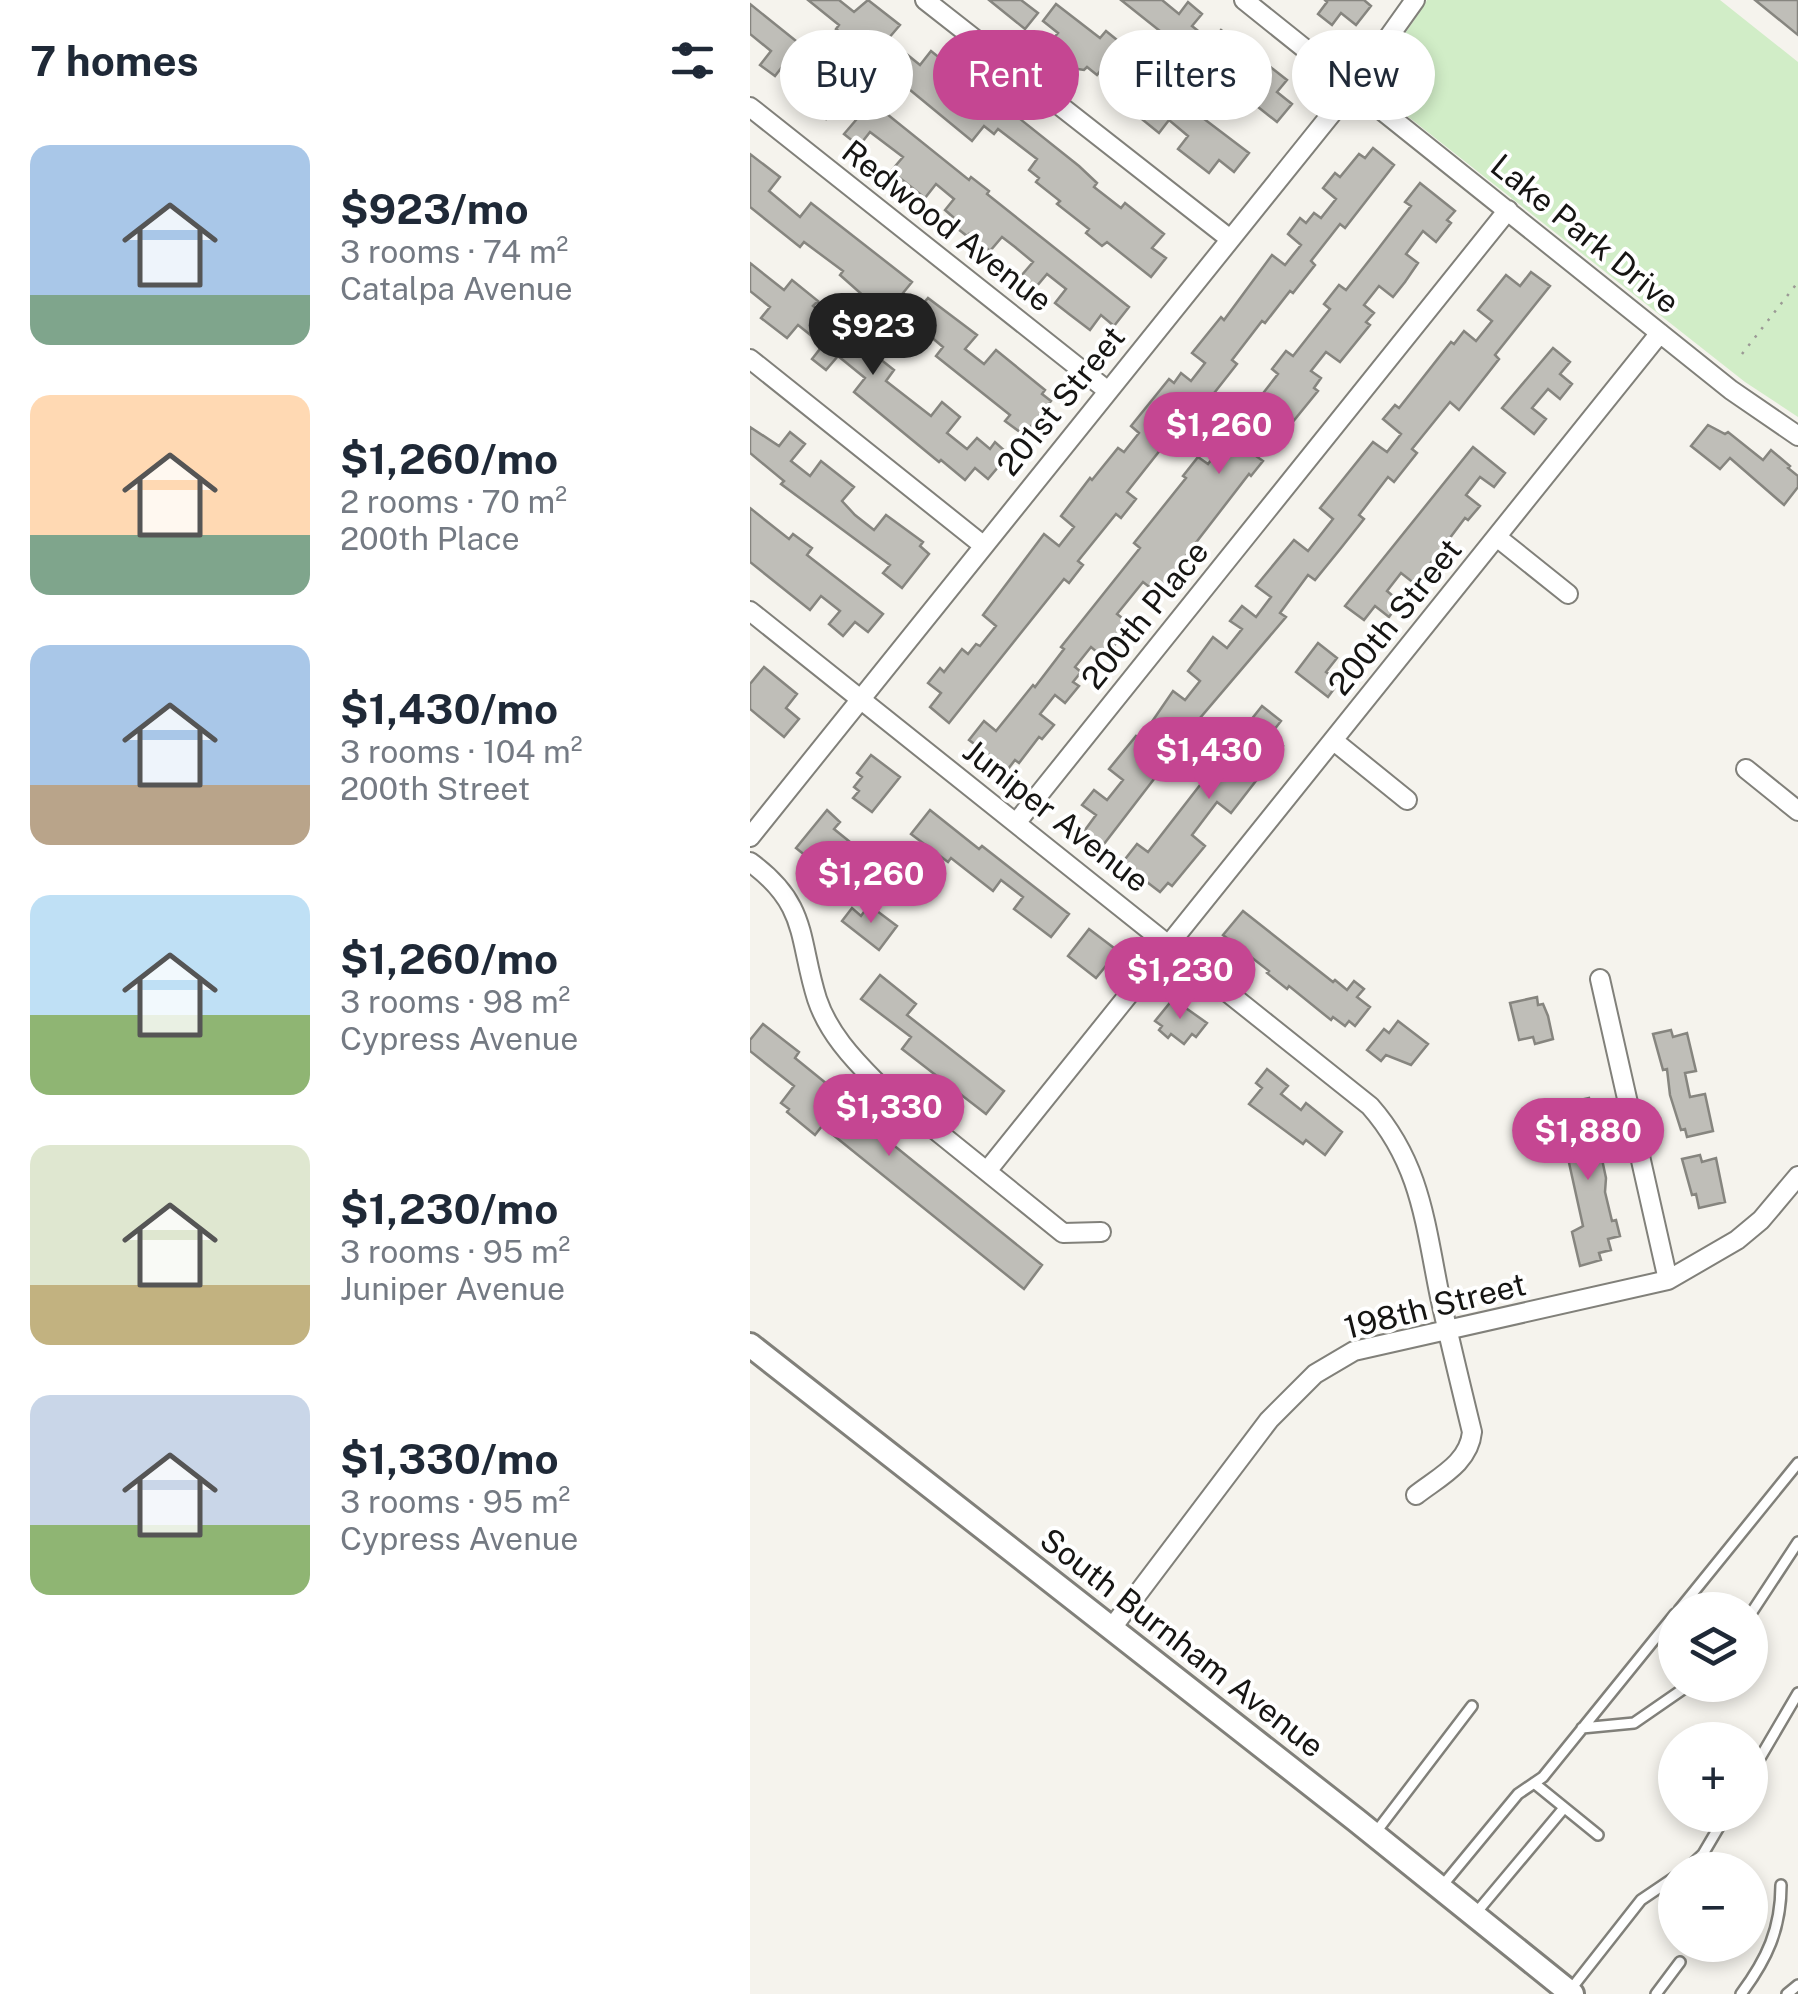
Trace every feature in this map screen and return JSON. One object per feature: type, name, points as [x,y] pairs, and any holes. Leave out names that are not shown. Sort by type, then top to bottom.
[{"type":"main road","name":"South Burnham Avenue","points":[[750,1345],[1374,1834],[1570,1993]]},
{"type":"street","points":[[925,0],[1230,239]]},
{"type":"street","name":"Lake Park Drive","points":[[1244,0],[1292,38]]},
{"type":"street","name":"201st Street","points":[[1393,30],[1415,0]]},
{"type":"street","name":"Redwood Avenue","points":[[750,108],[1108,391]]},
{"type":"street","name":"201st Street","points":[[750,837],[1326,120]]},
{"type":"street","name":"Lake Park Drive","points":[[1396,120],[1730,390],[1798,436]]},
{"type":"street","name":"200th Place","points":[[1016,823],[1508,210]]},
{"type":"street","name":"200th Street","points":[[986,1171],[1660,333]]},
{"type":"street","points":[[750,359],[984,546]]},
{"type":"street","points":[[1498,538],[1568,594]]},
{"type":"street","name":"Juniper Avenue","points":[[750,610],[1370,1106],[1387,1125],[1413,1173],[1472,1432],[1463,1459],[1416,1495]]},
{"type":"street","points":[[1334,741],[1407,800]]},
{"type":"street","points":[[1746,770],[1798,811]]},
{"type":"street","points":[[750,862],[793,909],[804,936],[817,998],[850,1056],[876,1082],[1063,1233],[1101,1232]]},
{"type":"street","points":[[1600,979],[1668,1280]]},
{"type":"street","name":"198th Street","points":[[1111,1629],[1269,1420],[1315,1374],[1354,1351],[1668,1280],[1737,1240],[1761,1220],[1798,1176]]},
{"type":"lane","points":[[1693,1592],[1798,1464]]},
{"type":"lane","points":[[1765,1592],[1798,1542]]},
{"type":"lane","points":[[1440,1888],[1518,1794],[1534,1783],[1582,1728],[1658,1635]]},
{"type":"lane","points":[[1768,1744],[1798,1693]]},
{"type":"lane","points":[[1582,1728],[1634,1724],[1664,1702]]},
{"type":"lane","points":[[1374,1834],[1472,1706]]},
{"type":"lane","points":[[1534,1783],[1598,1835]]},
{"type":"lane","points":[[1474,1916],[1564,1808]]},
{"type":"lane","points":[[1740,1994],[1778,1930],[1781,1885]]},
{"type":"lane","points":[[1570,1993],[1641,1900],[1658,1889]]},
{"type":"lane","points":[[1656,1994],[1680,1962]]},
{"type":"lane","points":[[1787,1994],[1798,1985]]},
{"type":"path","points":[[1742,354],[1798,282]]},
{"type":"green space","points":[[1427,0],[1720,0],[1798,62],[1798,417],[1745,382],[1412,120],[1435,120],[1435,30],[1408,30]]},
{"type":"building","points":[[808,0],[839,0],[854,12],[868,0],[900,25],[896,30],[837,30],[839,25]]},
{"type":"building","points":[[989,0],[1021,0],[1038,13],[1025,29]]},
{"type":"building","points":[[1121,0],[1162,0],[1179,14],[1188,2],[1202,14],[1192,26],[1197,30],[1159,30]]},
{"type":"building","points":[[1325,0],[1364,0],[1371,6],[1356,25],[1341,13],[1332,25],[1318,14]]},
{"type":"building","points":[[1755,0],[1798,0],[1798,35]]},
{"type":"building","points":[[750,4],[782,30],[780,70],[775,76],[760,65],[771,51],[750,34]]},
{"type":"building","points":[[1056,4],[1099,37],[1097,75],[1087,67],[1079,69],[1079,30],[1054,30],[1043,21]]},
{"type":"building","points":[[931,51],[933,53],[933,109],[913,92],[913,59],[920,65]]},
{"type":"building","points":[[1272,68],[1287,80],[1277,92],[1292,104],[1277,122],[1272,118]]},
{"type":"building","points":[[856,120],[894,120],[969,180],[971,177],[989,191],[987,194],[1129,307],[1114,326],[1101,315],[1090,330],[1055,303],[1066,289],[1047,274],[1036,287],[1021,276],[1033,262],[1015,247],[1002,237],[990,251],[949,222],[953,217],[945,210],[954,199],[936,184],[925,198],[891,171],[903,157],[870,132],[859,146],[844,134]]},
{"type":"building","points":[[946,120],[1021,120],[1079,166],[1097,183],[1094,187],[1121,208],[1125,203],[1164,234],[1152,248],[1166,258],[1151,277],[1107,242],[1102,246],[1086,233],[1089,229],[1036,182],[1039,178],[1029,170],[1037,159],[998,129],[994,134],[984,126],[972,141]]},
{"type":"building","points":[[1143,120],[1169,120],[1159,133]]},
{"type":"building","points":[[1169,120],[1205,120],[1249,153],[1234,172],[1219,160],[1209,173],[1178,149],[1188,136]]},
{"type":"building","points":[[1373,148],[1394,165],[1345,228],[1340,224],[1311,261],[1315,265],[1293,293],[1290,291],[1265,323],[1262,321],[1232,360],[1237,364],[1211,397],[1215,400],[1201,419],[1196,416],[1171,448],[1165,444],[1127,492],[1136,499],[1121,518],[1116,514],[1078,561],[1083,565],[1069,583],[1064,579],[949,723],[930,707],[941,693],[928,683],[940,668],[944,672],[962,649],[968,654],[976,644],[980,646],[996,626],[983,615],[1044,534],[1059,546],[1074,527],[1061,516],[1118,448],[1124,452],[1139,433],[1131,426],[1169,379],[1174,383],[1181,373],[1191,381],[1205,363],[1192,353],[1221,317],[1224,320],[1272,255],[1285,265],[1301,245],[1288,234],[1300,218],[1306,223],[1314,213],[1321,218],[1336,199],[1323,188],[1335,173],[1340,177],[1359,154],[1365,158]]},
{"type":"building","points":[[750,154],[780,177],[769,191],[800,217],[811,203],[912,282],[885,315],[840,275],[843,271],[804,242],[800,247],[750,207]]},
{"type":"building","points":[[1420,183],[1455,211],[1447,220],[1451,223],[1436,242],[1423,231],[1406,254],[1418,263],[1393,297],[1379,286],[1364,305],[1374,313],[1366,322],[1370,325],[1340,362],[1326,352],[1311,371],[1321,378],[1314,388],[1318,391],[1287,429],[1274,418],[1249,451],[1263,461],[1157,593],[1143,582],[1117,614],[1131,625],[1104,658],[1091,647],[1075,667],[1081,672],[1073,682],[1079,686],[1065,703],[1055,695],[1040,714],[1054,725],[1019,763],[1015,760],[1008,769],[969,740],[984,721],[996,731],[1035,687],[1064,649],[1061,647],[1140,548],[1134,543],[1186,478],[1183,476],[1198,457],[1208,464],[1278,374],[1272,369],[1286,351],[1293,356],[1330,309],[1324,304],[1339,285],[1346,290],[1411,206],[1405,202]]},
{"type":"building","points":[[750,263],[784,290],[792,280],[818,301],[813,306],[894,370],[886,381],[931,416],[942,402],[960,417],[947,433],[967,449],[977,438],[990,449],[995,442],[1005,451],[1000,456],[1004,460],[988,479],[975,468],[965,480],[939,462],[854,392],[865,378],[838,356],[826,370],[812,359],[823,345],[798,325],[787,338],[761,318],[770,307],[750,291]]},
{"type":"building","points":[[1531,272],[1550,286],[1495,355],[1499,359],[1459,410],[1450,402],[1412,449],[1417,453],[1394,482],[1388,477],[1359,515],[1364,519],[1315,580],[1308,575],[1280,613],[1286,617],[1195,724],[1204,732],[1170,771],[1164,766],[1104,844],[1085,830],[1096,815],[1082,805],[1094,790],[1107,800],[1123,780],[1109,769],[1149,726],[1173,691],[1185,700],[1200,681],[1188,671],[1213,637],[1227,648],[1242,629],[1230,621],[1242,606],[1256,617],[1271,597],[1256,586],[1294,540],[1308,551],[1333,519],[1320,508],[1373,442],[1387,452],[1401,434],[1383,419],[1395,405],[1399,408],[1464,331],[1476,341],[1492,321],[1478,310],[1506,275],[1520,286]]},
{"type":"building","points":[[928,298],[977,335],[965,349],[984,364],[996,350],[1045,390],[1042,394],[1051,401],[1024,435],[1005,421],[1010,415],[936,356],[943,347],[910,319]]},
{"type":"building","points":[[1553,348],[1570,362],[1560,374],[1572,384],[1560,399],[1548,389],[1532,408],[1546,419],[1534,434],[1502,408]]},
{"type":"building","points":[[1708,425],[1728,432],[1763,460],[1771,450],[1790,466],[1798,476],[1798,487],[1784,505],[1730,458],[1720,469],[1691,446]]},
{"type":"building","points":[[750,427],[779,446],[790,432],[805,444],[791,461],[810,476],[821,461],[854,487],[842,501],[855,515],[874,530],[886,515],[923,542],[920,546],[929,554],[902,588],[883,573],[890,565],[781,484],[784,481],[750,453]]},
{"type":"building","points":[[1473,447],[1505,473],[1494,487],[1480,477],[1466,495],[1480,506],[1468,520],[1465,518],[1415,584],[1401,573],[1387,591],[1400,602],[1389,617],[1375,606],[1364,620],[1345,606]]},
{"type":"building","points":[[750,508],[789,539],[793,534],[812,548],[807,555],[883,614],[868,632],[855,622],[843,636],[829,624],[840,611],[821,596],[810,610],[750,562]]},
{"type":"building","points":[[1318,643],[1337,658],[1326,672],[1339,682],[1328,697],[1296,672]]},
{"type":"building","points":[[764,667],[797,694],[786,708],[799,719],[784,737],[750,709],[750,684]]},
{"type":"building","points":[[1262,706],[1281,721],[1270,735],[1283,746],[1231,813],[1217,802],[1192,835],[1205,846],[1172,886],[1168,883],[1160,892],[1122,863],[1137,844],[1148,852],[1221,758],[1216,755],[1231,736],[1235,740]]},
{"type":"building","points":[[871,755],[900,777],[872,812],[853,798],[859,791],[854,787],[862,777],[857,773]]},
{"type":"building","points":[[827,810],[840,822],[834,829],[850,842],[831,865],[826,861],[821,868],[796,848]]},
{"type":"building","points":[[930,810],[1069,914],[1051,937],[1014,909],[1023,897],[1001,880],[993,891],[951,858],[948,862],[911,834]]},
{"type":"building","points":[[869,905],[897,926],[879,950],[842,921],[852,908],[861,916]]},
{"type":"building","points":[[1243,911],[1333,982],[1347,990],[1354,981],[1364,989],[1357,997],[1370,1007],[1355,1026],[1349,1021],[1345,1026],[1333,1017],[1331,1020],[1223,935]]},
{"type":"building","points":[[1089,929],[1118,951],[1096,978],[1068,956]]},
{"type":"building","points":[[880,975],[916,1004],[907,1015],[1004,1091],[986,1114],[902,1049],[911,1037],[861,999]]},
{"type":"building","points":[[1537,997],[1538,1005],[1543,1004],[1548,1016],[1553,1039],[1535,1044],[1533,1037],[1519,1040],[1510,1003]]},
{"type":"building","points":[[1173,999],[1207,1023],[1184,1044],[1171,1034],[1168,1038],[1155,1021]]},
{"type":"building","points":[[1398,1021],[1428,1044],[1411,1065],[1386,1055],[1381,1061],[1367,1050],[1384,1029],[1389,1033]]},
{"type":"building","points":[[763,1024],[799,1052],[795,1058],[827,1084],[821,1092],[830,1102],[851,1119],[855,1114],[1042,1265],[1024,1289],[822,1126],[815,1135],[787,1112],[789,1109],[781,1103],[794,1086],[750,1051],[750,1040]]},
{"type":"building","points":[[1671,1030],[1673,1037],[1687,1033],[1696,1071],[1685,1073],[1690,1097],[1705,1094],[1713,1131],[1687,1137],[1685,1129],[1681,1130],[1667,1069],[1663,1070],[1653,1034]]},
{"type":"building","points":[[1267,1069],[1288,1086],[1281,1094],[1301,1110],[1306,1103],[1342,1132],[1325,1155],[1306,1140],[1303,1144],[1249,1104],[1262,1088],[1256,1083]]},
{"type":"building","points":[[1589,1098],[1606,1178],[1605,1192],[1620,1236],[1608,1239],[1611,1250],[1599,1253],[1601,1260],[1580,1266],[1572,1232],[1583,1226],[1558,1113],[1572,1109],[1571,1102]]},
{"type":"building","points":[[1700,1155],[1702,1162],[1716,1158],[1725,1202],[1699,1208],[1696,1194],[1692,1195],[1682,1159]]}]
